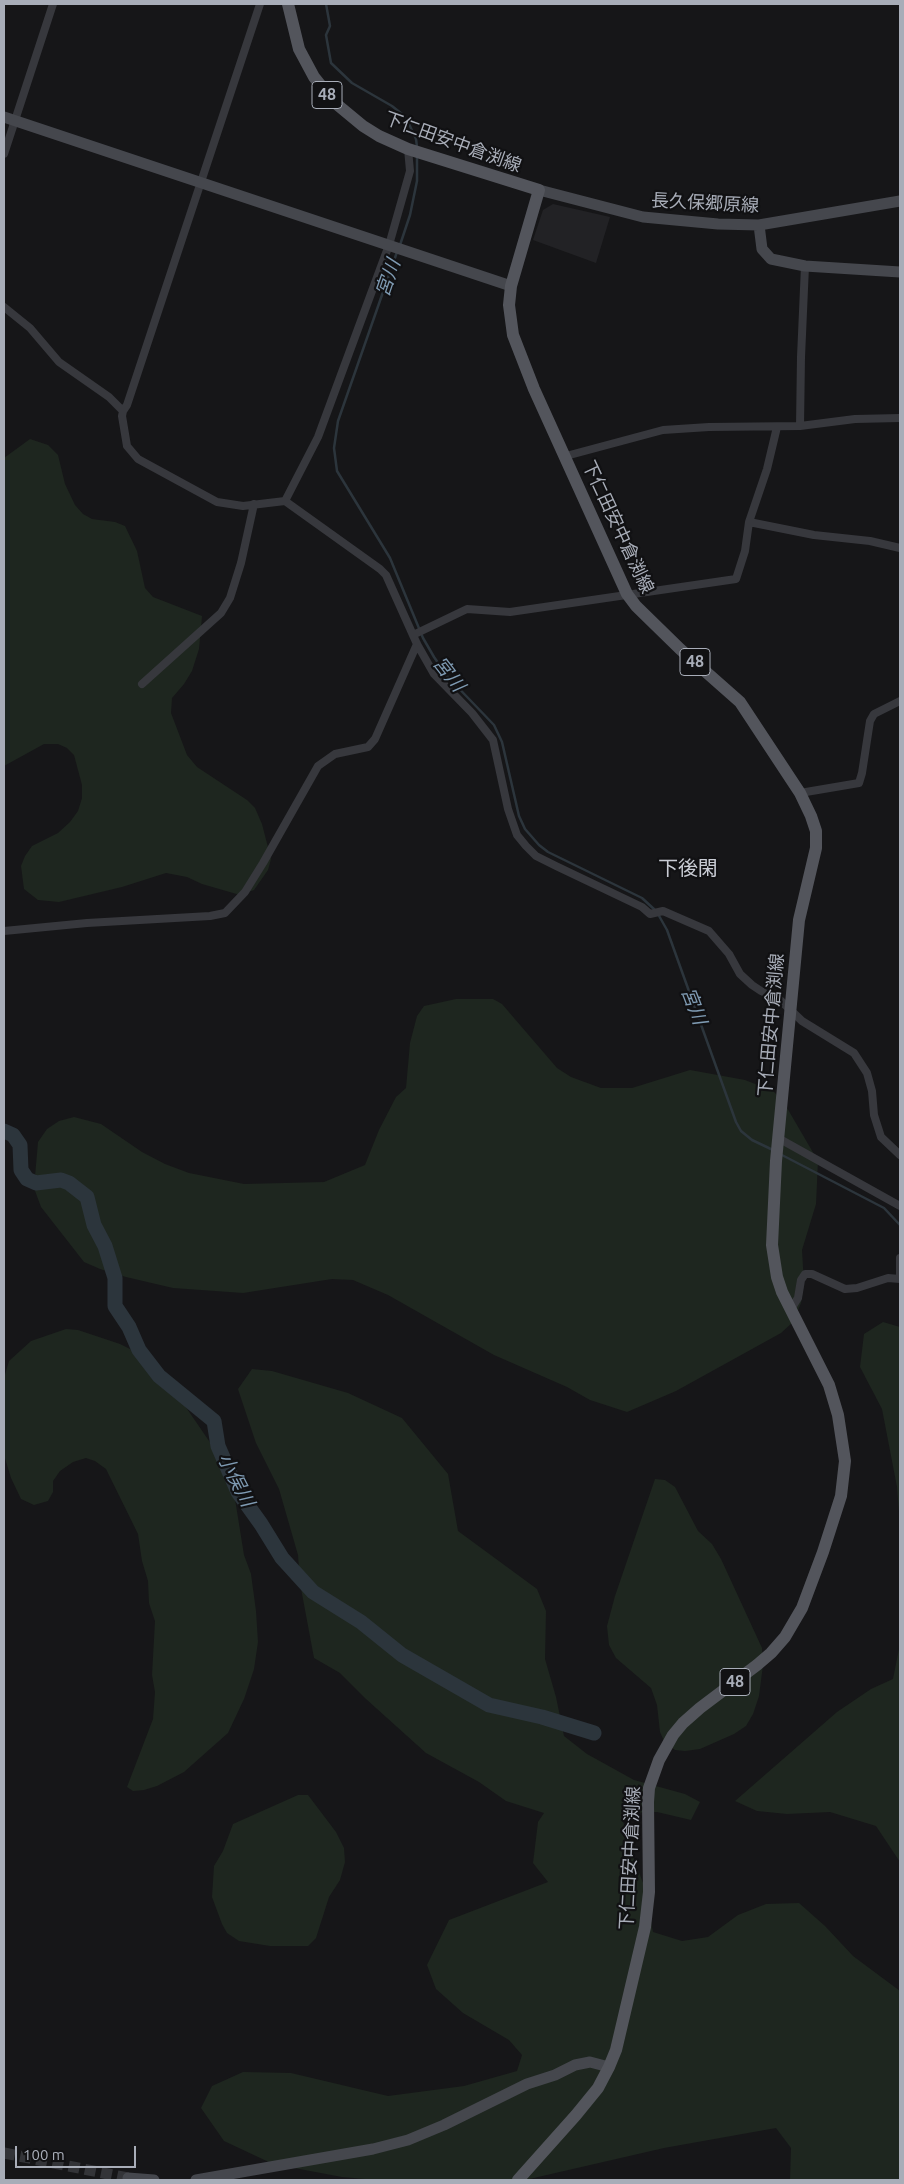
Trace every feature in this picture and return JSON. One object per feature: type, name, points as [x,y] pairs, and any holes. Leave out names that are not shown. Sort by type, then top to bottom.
[{"type":"main road","name":"下仁田安中倉渕線","points":[[288,4],[299,49],[314,77],[341,109],[363,126],[379,136],[410,149],[539,190],[511,286],[509,305],[512,335],[534,389],[627,594],[636,606],[680,650],[740,702],[800,793],[812,816],[816,831],[816,848],[799,920],[776,1160],[772,1245],[773,1260],[782,1292],[829,1385],[838,1415],[845,1461],[841,1496],[802,1608],[785,1636],[771,1653],[757,1665],[683,1723],[665,1747],[653,1773],[648,1802],[649,1892],[646,1927],[610,2067],[598,2088],[518,2180]]},
{"type":"street","points":[[4,154],[9,119],[53,4]]},
{"type":"street","points":[[260,4],[122,416],[127,446],[138,458],[217,502],[231,506],[284,501],[386,575],[413,636],[434,674],[472,713],[493,740],[508,809],[517,835],[526,846],[536,856],[642,907],[650,914],[664,912],[709,931],[729,954],[740,974],[761,992],[780,1000],[802,1021],[854,1053],[867,1073],[872,1091],[874,1115],[881,1137],[900,1154]]},
{"type":"street","points":[[9,119],[511,286]]},
{"type":"street","points":[[284,501],[318,437],[391,246],[410,171],[410,149]]},
{"type":"street","name":"長久保郷原線","points":[[539,190],[643,217],[701,223],[759,225],[900,201]]},
{"type":"street","points":[[759,225],[762,249],[766,255],[777,260],[805,266],[900,272]]},
{"type":"street","points":[[800,426],[805,266]]},
{"type":"street","points":[[4,307],[30,328],[59,362],[109,397],[124,411]]},
{"type":"street","points":[[566,456],[663,430],[709,427],[800,426],[856,419],[900,418]]},
{"type":"street","points":[[413,636],[467,609],[510,612],[736,578],[745,551],[749,522],[767,469],[777,426]]},
{"type":"street","points":[[142,684],[221,613],[230,598],[241,562],[254,504]]},
{"type":"street","points":[[749,522],[814,535],[870,541],[900,548]]},
{"type":"street","points":[[4,931],[87,923],[210,916],[225,913],[245,892],[318,766],[335,754],[368,747],[375,739],[417,644]]},
{"type":"street","points":[[800,793],[859,783],[870,721],[874,714],[900,701]]},
{"type":"street","points":[[778,1142],[900,1206]]},
{"type":"street","points":[[900,1258],[900,1274]]},
{"type":"street","points":[[791,1308],[798,1298],[801,1280],[805,1274],[812,1274],[845,1288],[857,1288],[888,1278],[900,1279]]},
{"type":"street","points":[[196,2180],[373,2149],[408,2140],[444,2125],[527,2084],[555,2075],[575,2065],[590,2062],[610,2067]]},
{"type":"street","points":[[128,2178],[154,2180]]},
{"type":"shaded area","points":[[553,204],[610,217],[596,263],[533,240],[543,210]]},
{"type":"shaded area","points":[[30,439],[48,445],[58,455],[65,484],[75,505],[83,514],[92,519],[115,522],[125,526],[137,551],[145,588],[153,597],[202,616],[199,649],[192,671],[172,698],[171,713],[187,755],[197,767],[247,800],[255,808],[262,824],[271,859],[268,870],[254,890],[240,895],[202,884],[187,877],[166,873],[122,887],[59,902],[38,900],[24,889],[21,866],[25,856],[32,846],[58,833],[70,822],[78,811],[82,798],[82,785],[74,755],[67,748],[58,744],[44,744],[4,766],[4,458]]},
{"type":"shaded area","points":[[456,999],[493,999],[502,1004],[557,1068],[571,1077],[601,1088],[632,1088],[690,1070],[745,1080],[773,1091],[783,1101],[818,1161],[816,1204],[802,1250],[804,1284],[801,1303],[793,1322],[781,1333],[676,1391],[627,1412],[590,1400],[567,1387],[494,1355],[388,1295],[353,1280],[332,1279],[243,1293],[173,1288],[100,1269],[84,1262],[41,1207],[34,1188],[38,1142],[47,1129],[59,1121],[74,1117],[101,1124],[142,1152],[165,1164],[189,1173],[244,1184],[324,1182],[365,1165],[379,1130],[396,1097],[406,1088],[410,1043],[417,1016],[424,1006]]},
{"type":"shaded area","points":[[883,1322],[900,1327],[900,1525],[897,1487],[882,1409],[860,1367],[864,1334]]},
{"type":"shaded area","points":[[66,1329],[78,1330],[120,1344],[138,1353],[156,1369],[181,1400],[220,1457],[235,1499],[244,1555],[251,1574],[258,1642],[254,1669],[244,1699],[228,1733],[184,1772],[157,1786],[144,1790],[133,1791],[127,1787],[153,1719],[155,1692],[152,1675],[155,1621],[149,1603],[148,1581],[142,1561],[138,1534],[106,1469],[95,1461],[86,1458],[73,1462],[60,1471],[53,1481],[53,1492],[48,1501],[34,1505],[21,1499],[11,1478],[4,1455],[4,1378],[9,1361],[31,1341]]},
{"type":"shaded area","points":[[252,1369],[272,1371],[348,1393],[402,1418],[448,1474],[458,1531],[537,1589],[546,1611],[545,1659],[556,1697],[564,1736],[587,1754],[634,1780],[685,1794],[700,1802],[691,1820],[657,1812],[622,1813],[626,1837],[643,1883],[653,1932],[682,1941],[708,1937],[738,1915],[766,1904],[799,1903],[825,1926],[853,1956],[900,1991],[900,2180],[790,2180],[791,2148],[776,2128],[664,2148],[525,2180],[376,2180],[342,2177],[273,2164],[224,2141],[201,2108],[212,2086],[243,2072],[291,2073],[388,2096],[464,2086],[517,2071],[522,2055],[509,2040],[463,2013],[436,1989],[427,1965],[449,1920],[548,1882],[533,1863],[538,1822],[544,1813],[506,1801],[479,1782],[426,1753],[340,1673],[314,1658],[300,1583],[298,1555],[279,1489],[256,1443],[238,1389]]},
{"type":"shaded area","points":[[655,1479],[665,1480],[675,1487],[698,1531],[712,1544],[721,1559],[762,1648],[763,1665],[759,1696],[753,1714],[746,1726],[734,1734],[700,1749],[675,1750],[664,1741],[660,1732],[657,1705],[651,1688],[616,1658],[609,1645],[607,1626],[615,1596]]},
{"type":"shaded area","points":[[900,1644],[900,1862],[876,1826],[830,1812],[787,1814],[757,1811],[735,1801],[837,1712],[871,1689],[893,1679]]},
{"type":"shaded area","points":[[298,1795],[308,1795],[336,1832],[344,1848],[345,1862],[340,1880],[329,1897],[316,1938],[308,1946],[270,1946],[239,1941],[227,1933],[212,1897],[214,1866],[223,1851],[233,1824]]},
{"type":"waterway","name":"宮川","points":[[326,4],[330,26],[326,35],[331,63],[352,83],[392,106],[402,114],[416,139],[417,147]]},
{"type":"waterway","name":"宮川","points":[[400,245],[410,215],[417,181],[417,155]]},
{"type":"waterway","name":"宮川","points":[[397,252],[338,421],[334,448],[337,471],[390,558],[423,638],[434,657],[447,676],[494,725],[502,742],[519,816],[525,829],[548,852],[642,898],[655,910]]},
{"type":"waterway","name":"宮川","points":[[658,914],[667,930],[736,1122],[741,1131],[752,1140],[773,1150]]},
{"type":"waterway","name":"小俣川","points":[[4,1131],[13,1135],[20,1145],[21,1170],[27,1179],[36,1183],[61,1180],[69,1183],[87,1197],[94,1225],[105,1246],[115,1278],[115,1306],[129,1327],[139,1350],[159,1376],[214,1421],[218,1446],[238,1492],[282,1558],[313,1592],[361,1622],[402,1655],[489,1705],[542,1717],[594,1733]]},
{"type":"waterway","name":"宮川","points":[[780,1154],[884,1208],[900,1225]]},
{"type":"tunnel","points":[[4,2153],[128,2178]]},
{"type":"district","name":"下後閑","points":[[688,868]]}]
